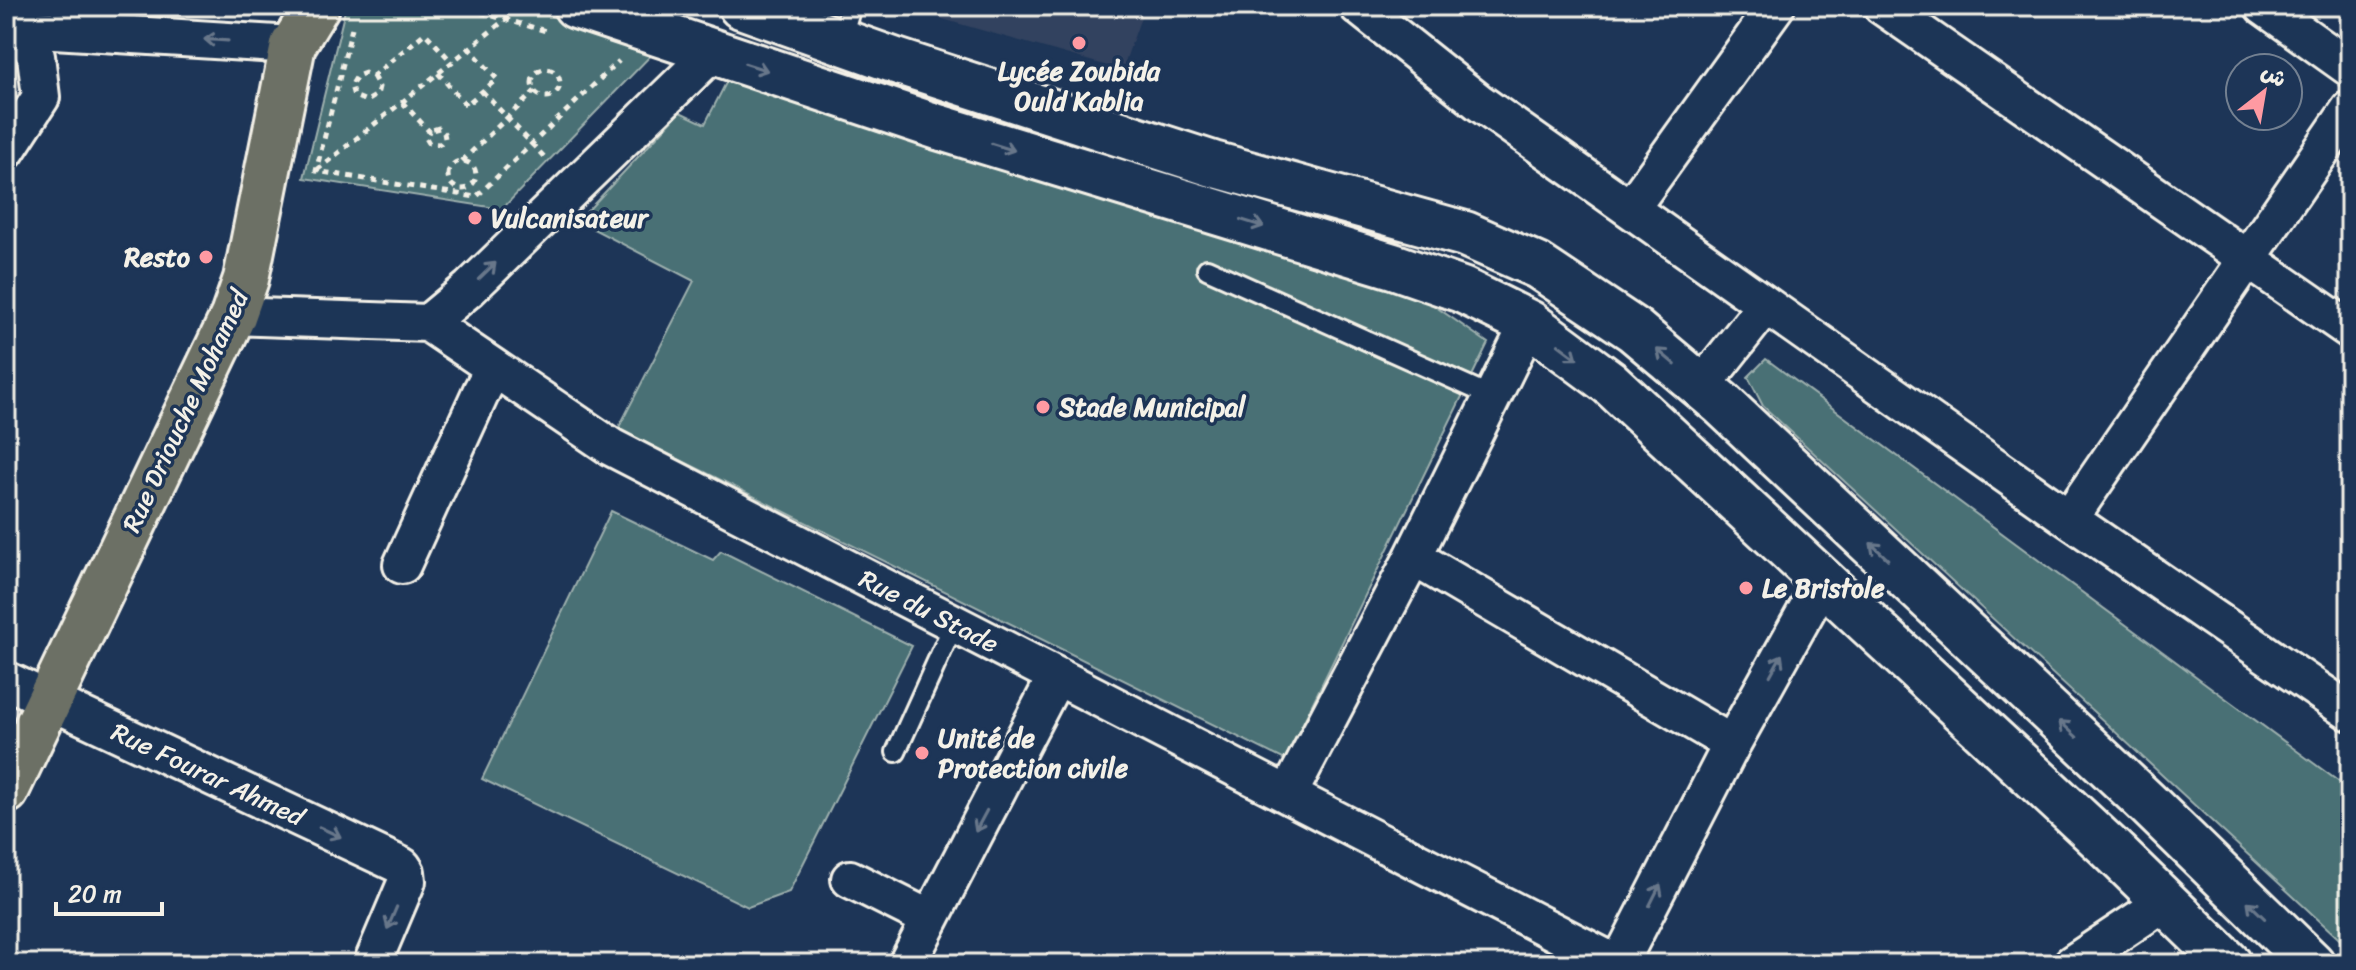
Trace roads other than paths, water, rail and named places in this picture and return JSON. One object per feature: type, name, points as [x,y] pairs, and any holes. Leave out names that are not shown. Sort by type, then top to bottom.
[{"type":"main road","points":[[741,6],[846,24],[1213,164],[1465,234],[1538,266],[1634,330],[1701,387],[2146,802],[2312,964]]},
{"type":"main road","name":"Rue Driouche Mohamed","points":[[6,791],[233,316],[318,19]]},
{"type":"main road","points":[[563,19],[713,52],[938,127],[1393,266],[1462,290],[1529,323],[1610,383],[2229,964]]},
{"type":"street","points":[[1358,6],[1480,103],[2069,519],[2350,712]]},
{"type":"street","points":[[1630,209],[1776,6]]},
{"type":"street","points":[[1882,6],[2350,330]]},
{"type":"street","points":[[2263,6],[2350,68]]},
{"type":"street","points":[[6,151],[41,97],[36,56],[17,19],[318,19]]},
{"type":"street","points":[[233,316],[428,323],[470,288],[713,52]]},
{"type":"street","points":[[2069,519],[2350,109]]},
{"type":"street","points":[[1701,387],[1766,305]]},
{"type":"street","name":"Rue du Stade","points":[[428,323],[611,447],[1618,964]]},
{"type":"street","points":[[1288,795],[1413,557],[1529,323]]},
{"type":"street","points":[[402,565],[494,368]]},
{"type":"street","points":[[1413,557],[1732,744]]},
{"type":"street","points":[[1618,964],[1732,744],[1823,581]]},
{"type":"street","points":[[907,964],[1056,677]]},
{"type":"street","name":"Rue Fourar Ahmed","points":[[6,680],[402,866],[407,881],[372,964]]},
{"type":"street","points":[[850,879],[930,919]]},
{"type":"street","points":[[2072,964],[2165,902]]},
{"type":"lane","points":[[1207,269],[1493,397]]},
{"type":"lane","points":[[896,752],[954,624]]},
{"type":"place","name":"Lycée Zoubida Ould Kablia","points":[[1079,43]]},
{"type":"place","name":"Vulcanisateur","points":[[475,218]]},
{"type":"place","name":"Resto","points":[[206,257]]},
{"type":"place","name":"Stade Municipal","points":[[1043,407]]},
{"type":"place","name":"Le Bristole","points":[[1746,588]]},
{"type":"place","name":"Unité de Protection civile","points":[[922,753]]}]
